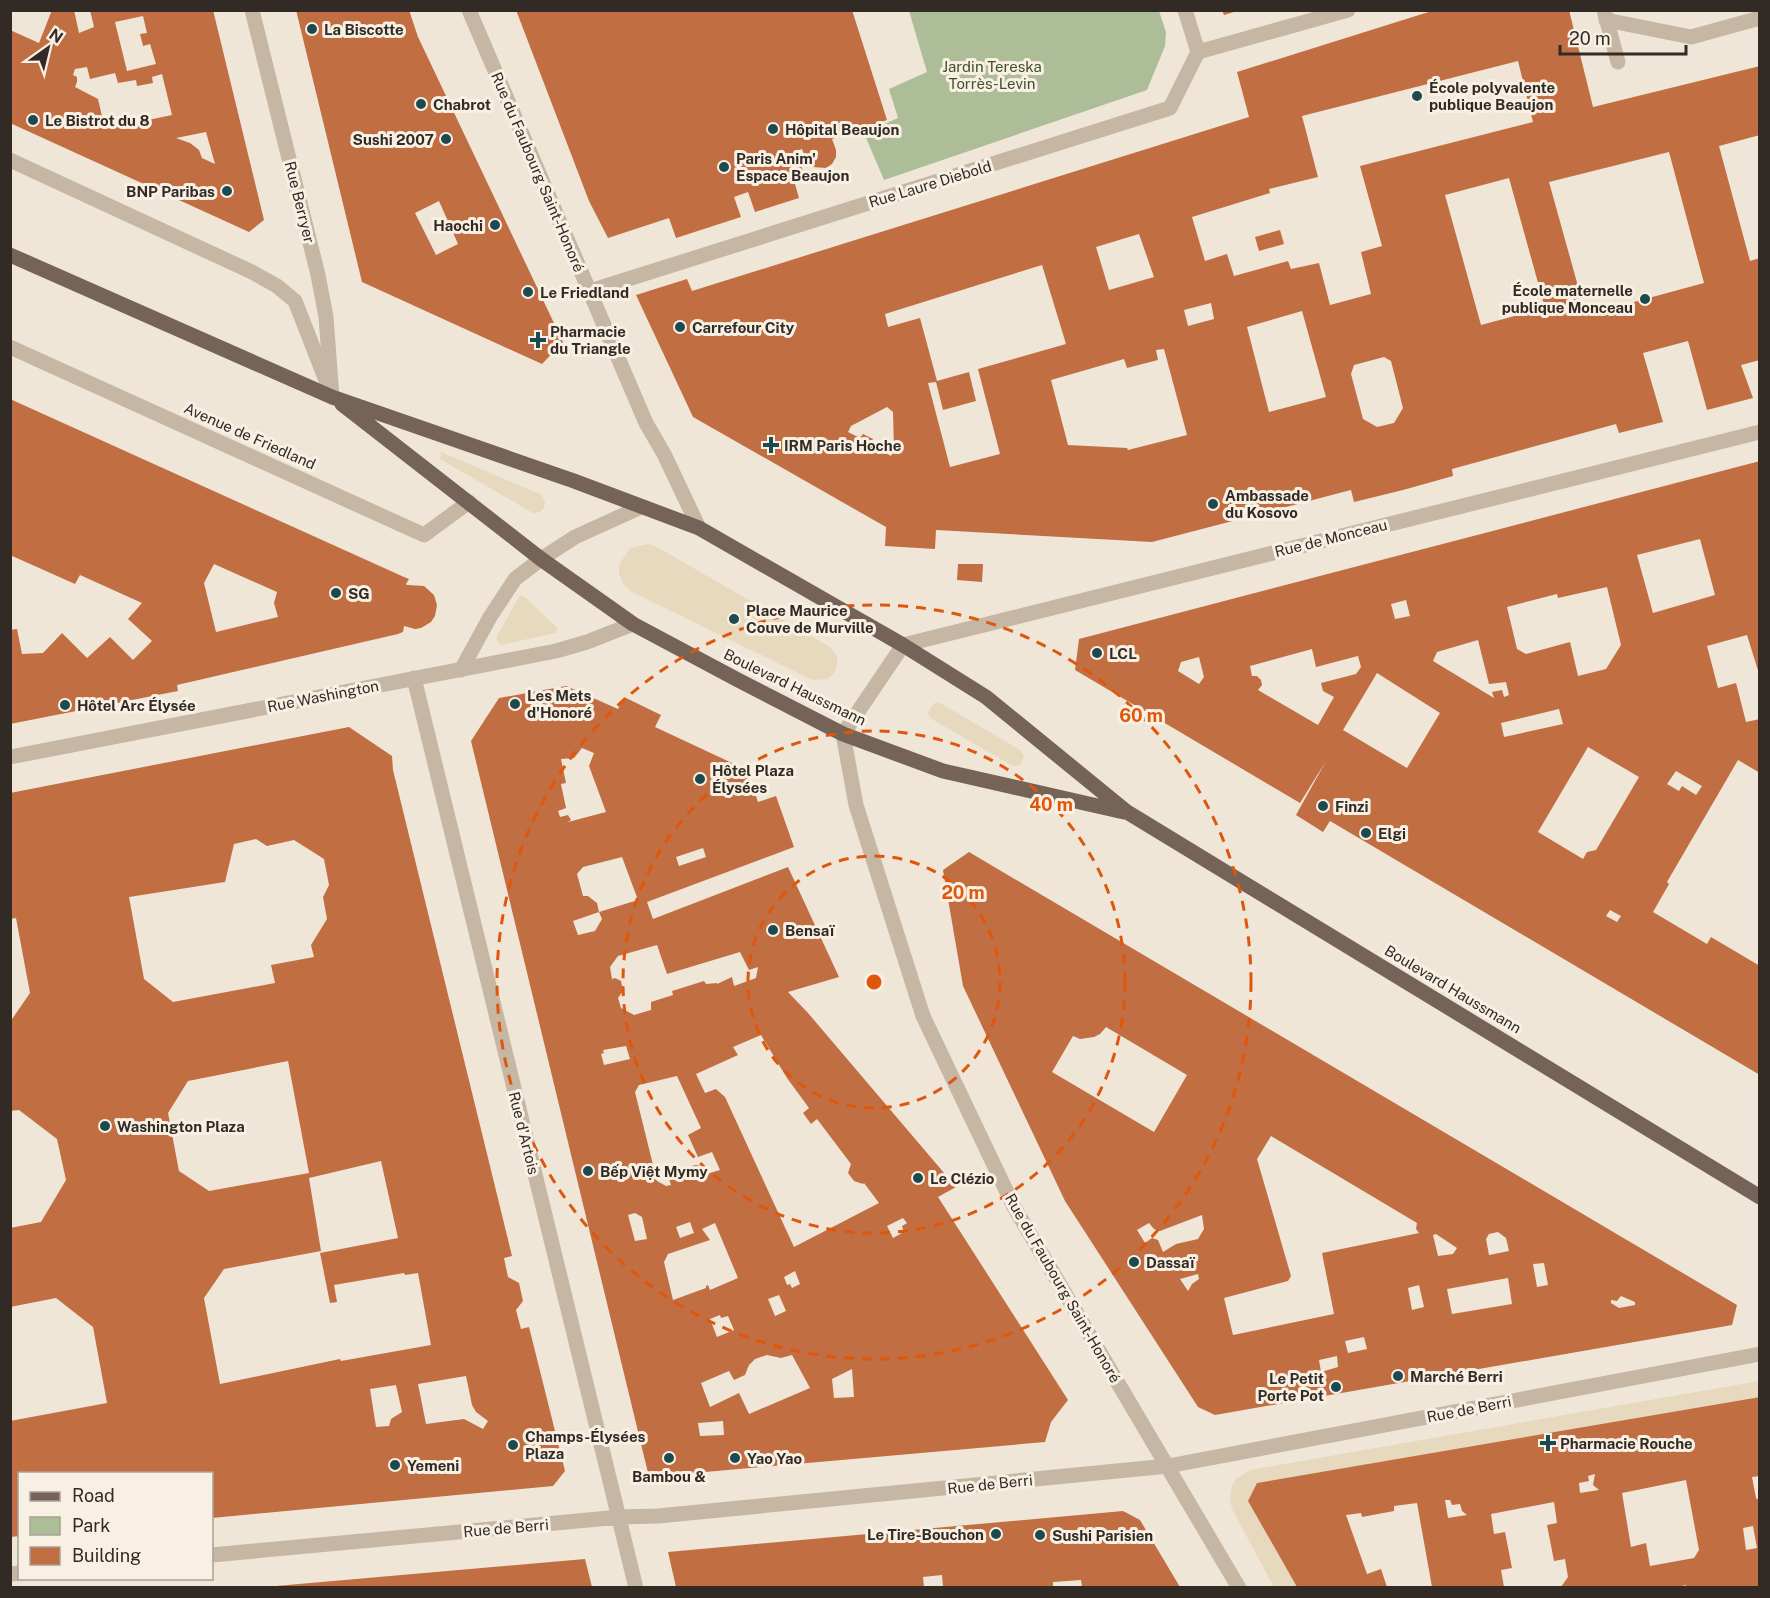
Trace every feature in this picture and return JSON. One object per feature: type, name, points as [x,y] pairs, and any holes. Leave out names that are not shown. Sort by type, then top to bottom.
[{"type":"main road","points":[[10,255],[333,396],[641,507]]},
{"type":"main road","points":[[333,396],[541,559]]},
{"type":"main road","name":"Boulevard Haussmann","points":[[641,507],[699,528],[903,645],[1003,709],[1127,812],[1760,1197]]},
{"type":"main road","name":"Boulevard Haussmann","points":[[541,559],[633,624],[843,734],[943,771],[1127,812]]},
{"type":"street","name":"Rue Berryer","points":[[252,10],[318,275],[326,317],[333,396]]},
{"type":"street","name":"Rue du Faubourg Saint-Honoré","points":[[469,10],[646,423],[664,454],[699,528]]},
{"type":"street","points":[[1185,10],[1198,52],[1348,10]]},
{"type":"street","points":[[1618,62],[1605,15],[1691,37],[1760,18]]},
{"type":"street","name":"Rue Laure Diebold","points":[[590,291],[1170,108],[1198,52]]},
{"type":"street","points":[[10,160],[252,272],[277,286],[295,301],[333,396]]},
{"type":"street","name":"Avenue de Friedland","points":[[10,347],[424,535],[469,502]]},
{"type":"street","name":"Rue de Monceau","points":[[903,645],[1760,432]]},
{"type":"street","points":[[461,670],[490,616],[516,579],[575,537],[641,507]]},
{"type":"street","name":"Rue Washington","points":[[10,757],[556,651],[633,624]]},
{"type":"street","points":[[843,734],[903,645]]},
{"type":"street","name":"Rue d'Artois","points":[[414,678],[636,1587]]},
{"type":"street","name":"Rue du Faubourg Saint-Honoré","points":[[843,734],[856,805],[923,1016],[1014,1207],[1239,1587]]},
{"type":"street","name":"Rue de Berri","points":[[213,1555],[670,1515],[1167,1466],[1760,1354]]},
{"type":"green space","name":"Jardin Tereska Torrès-Levin","points":[[909,11],[1159,11],[1166,32],[1165,46],[1147,90],[884,180],[864,133],[898,118],[889,89],[927,72]]},
{"type":"shaded area","points":[[441,452],[542,495],[545,502],[544,508],[540,512],[533,513],[440,459]]},
{"type":"shaded area","name":"Place Maurice Couve de Murville","points":[[649,544],[830,647],[837,656],[834,673],[828,679],[812,680],[630,591],[622,582],[619,565],[630,548]]},
{"type":"shaded area","points":[[520,595],[525,597],[557,628],[556,633],[500,645],[496,638]]},
{"type":"shaded area","points":[[936,702],[1020,750],[1024,756],[1021,764],[1011,765],[930,718],[928,713]]},
{"type":"shaded area","points":[[1759,1381],[1759,1397],[1569,1430],[1248,1501],[1297,1587],[1274,1587],[1232,1509],[1230,1500],[1232,1486],[1236,1479],[1250,1470]]},
{"type":"building","points":[[52,10],[74,10],[79,33],[94,27],[90,10],[213,10],[264,220],[249,232],[10,123],[10,30],[39,43]],"holes":[[[143,16],[147,33],[140,34],[143,46],[150,44],[156,64],[127,71],[115,22]],[[87,67],[90,79],[115,73],[118,83],[136,80],[137,86],[153,83],[152,77],[162,74],[172,115],[105,129],[98,99],[75,87],[77,82],[77,77],[73,75],[75,69]],[[206,132],[215,164],[202,158],[199,150],[190,143],[176,138]]]},
{"type":"building","points":[[296,10],[409,10],[418,37],[563,342],[542,364],[362,282]],"holes":[[[439,201],[458,244],[436,255],[415,213]]]},
{"type":"building","name":"Hôpital Beaujon","points":[[516,10],[852,10],[887,120],[832,139],[836,157],[826,168],[813,167],[807,162],[802,149],[796,151],[804,174],[793,177],[799,198],[755,212],[748,192],[734,197],[741,217],[676,238],[669,218],[608,238],[589,201]]},
{"type":"building","points":[[1222,10],[1237,10],[1237,11],[1224,15]]},
{"type":"building","points":[[1435,10],[1569,10],[1593,107],[1760,66],[1760,135],[1719,146],[1750,261],[1760,258],[1760,360],[1741,365],[1753,398],[1707,410],[1688,341],[1643,353],[1663,422],[1619,433],[1616,424],[1452,469],[1453,476],[1403,490],[1354,502],[1351,490],[1152,542],[936,530],[935,549],[885,546],[886,527],[693,417],[636,295],[687,279],[692,291],[1249,117],[1237,72]],"holes":[[[1518,61],[1533,122],[1360,166],[1382,246],[1361,252],[1371,294],[1330,305],[1319,263],[1291,269],[1288,261],[1234,276],[1227,254],[1205,261],[1192,217],[1270,193],[1269,189],[1318,177],[1302,116]],[[1669,152],[1704,283],[1586,315],[1549,182]],[[1509,178],[1545,308],[1481,325],[1445,195]],[[1139,234],[1154,277],[1109,290],[1096,247]],[[1042,265],[1066,344],[978,369],[1000,454],[950,467],[928,383],[936,382],[943,410],[976,401],[969,372],[937,381],[920,318],[888,327],[885,314]],[[1211,303],[1214,319],[1188,326],[1184,310]],[[1302,311],[1326,397],[1269,412],[1247,327]],[[1164,349],[1187,435],[1128,450],[1127,448],[1068,445],[1051,380],[1124,359],[1127,368],[1158,360],[1156,350]],[[1384,357],[1391,361],[1403,408],[1394,423],[1377,427],[1363,419],[1351,374],[1354,365]],[[887,407],[893,412],[894,449],[891,456],[870,444],[873,439],[863,434],[860,438],[848,432],[851,426]]]},
{"type":"building","points":[[1280,230],[1284,244],[1259,251],[1255,237]]},
{"type":"building","points":[[10,399],[409,579],[407,585],[424,586],[434,595],[437,605],[431,622],[421,628],[404,626],[403,632],[398,634],[177,685],[178,691],[10,724],[10,630],[17,629],[22,654],[43,653],[62,633],[87,658],[110,637],[133,660],[152,641],[128,619],[142,603],[80,575],[75,584],[10,555]],"holes":[[[214,564],[277,592],[274,603],[278,617],[216,632],[204,583]]]},
{"type":"building","points":[[1760,461],[1760,677],[1747,635],[1707,646],[1718,688],[1736,683],[1746,722],[1760,719],[1760,773],[1738,760],[1667,882],[1669,884],[1653,912],[1707,944],[1711,937],[1760,966],[1760,1075],[1330,821],[1323,832],[1296,815],[1326,761],[1300,803],[1075,670],[1079,639]],"holes":[[[1700,539],[1715,595],[1653,613],[1637,555]],[[1607,587],[1621,645],[1606,669],[1578,676],[1570,642],[1526,654],[1517,649],[1507,607],[1557,594],[1558,598]],[[1406,600],[1410,616],[1395,619],[1391,604]],[[1478,640],[1489,684],[1506,682],[1509,695],[1504,697],[1502,690],[1492,692],[1494,698],[1433,661],[1437,652]],[[1312,649],[1316,667],[1358,656],[1361,667],[1356,674],[1321,683],[1323,691],[1334,697],[1318,725],[1258,690],[1262,685],[1257,676],[1252,676],[1250,666]],[[1199,657],[1204,677],[1199,684],[1178,671],[1181,662]],[[1377,673],[1440,713],[1407,768],[1343,730]],[[1559,709],[1563,724],[1504,737],[1501,723]],[[1588,747],[1639,777],[1596,850],[1587,852],[1583,859],[1538,832]],[[1676,771],[1702,786],[1696,795],[1682,786],[1679,791],[1667,784]],[[1610,910],[1621,916],[1617,922],[1606,916]]]},
{"type":"building","points":[[958,564],[983,564],[982,582],[957,580]]},
{"type":"building","points":[[566,686],[618,709],[624,697],[661,715],[655,727],[747,770],[758,802],[776,796],[794,847],[647,902],[653,919],[788,867],[839,977],[788,992],[956,1187],[938,1197],[1068,1400],[1051,1422],[1045,1442],[649,1477],[471,741],[499,698]],"holes":[[[582,748],[594,753],[589,766],[606,812],[568,822],[571,820],[568,815],[560,817],[558,811],[566,808],[561,784],[566,783],[561,759],[574,758]],[[703,848],[706,857],[679,866],[676,857]],[[622,857],[638,900],[599,912],[597,903],[588,896],[583,896],[577,874],[583,867]],[[599,912],[602,919],[595,931],[578,935],[573,921]],[[657,945],[667,974],[740,952],[749,970],[758,967],[756,978],[734,986],[732,977],[717,984],[706,984],[704,981],[672,991],[673,995],[651,1002],[651,1010],[634,1015],[621,1008],[618,998],[623,991],[621,981],[612,979],[610,967],[618,956]],[[761,1035],[787,1078],[809,1108],[803,1113],[811,1124],[817,1119],[851,1164],[848,1173],[854,1181],[864,1183],[879,1203],[794,1247],[725,1097],[716,1089],[705,1093],[696,1074],[738,1055],[733,1047]],[[626,1046],[630,1059],[604,1065],[601,1054],[604,1053],[603,1050]],[[677,1076],[701,1128],[688,1135],[698,1157],[712,1152],[720,1170],[707,1174],[704,1167],[696,1165],[672,1171],[668,1175],[671,1185],[666,1186],[657,1181],[635,1092],[639,1085]],[[635,1213],[642,1217],[647,1239],[635,1241],[628,1215]],[[903,1218],[907,1223],[902,1226],[904,1232],[893,1238],[887,1226]],[[690,1222],[694,1233],[680,1238],[676,1227]],[[715,1223],[738,1278],[710,1290],[708,1285],[706,1288],[673,1300],[664,1262],[668,1254],[710,1240],[702,1229]],[[795,1271],[800,1284],[792,1288],[790,1284],[787,1285],[784,1277]],[[779,1295],[786,1311],[775,1316],[768,1299]],[[720,1315],[721,1318],[728,1316],[734,1330],[717,1337],[710,1319]],[[767,1355],[781,1358],[792,1355],[810,1388],[749,1414],[739,1393],[710,1407],[701,1383],[729,1371],[734,1380],[745,1375],[749,1365],[755,1359]],[[852,1369],[854,1397],[834,1398],[832,1379]],[[723,1421],[724,1435],[700,1436],[698,1423]]]},
{"type":"building","name":"Washington Plaza","points":[[349,727],[392,756],[393,770],[512,1256],[504,1258],[508,1277],[519,1283],[523,1301],[516,1310],[521,1329],[529,1327],[565,1471],[553,1486],[213,1518],[213,1472],[18,1472],[18,1536],[10,1537],[10,1421],[107,1403],[93,1327],[56,1298],[10,1307],[10,1228],[41,1222],[66,1180],[57,1139],[19,1110],[10,1111],[10,1022],[30,993],[16,918],[10,919],[10,793]],"holes":[[[256,839],[267,846],[294,840],[324,859],[329,885],[323,897],[327,919],[311,945],[314,957],[271,965],[275,983],[173,1002],[144,979],[129,897],[225,882],[234,844]],[[288,1061],[309,1173],[209,1191],[179,1171],[168,1113],[188,1081]],[[381,1161],[398,1238],[320,1253],[330,1303],[337,1302],[334,1285],[404,1273],[405,1275],[418,1273],[431,1345],[341,1361],[340,1359],[220,1384],[204,1298],[224,1269],[321,1251],[309,1178]],[[466,1376],[472,1405],[476,1412],[488,1421],[483,1429],[464,1419],[426,1424],[418,1384]],[[396,1385],[402,1412],[391,1419],[389,1426],[376,1427],[370,1389]]]},
{"type":"building","points":[[969,852],[1737,1305],[1732,1325],[1215,1415],[1198,1407],[1065,1201],[963,986],[943,870]],"holes":[[[1106,1027],[1187,1075],[1154,1132],[1052,1072],[1073,1036],[1080,1039],[1094,1037]],[[1271,1136],[1417,1223],[1416,1229],[1419,1233],[1322,1253],[1334,1314],[1233,1335],[1224,1298],[1288,1281],[1291,1276],[1257,1159]],[[1202,1215],[1204,1229],[1198,1239],[1176,1244],[1163,1252],[1158,1240],[1152,1238],[1145,1243],[1137,1230],[1149,1223],[1154,1229],[1160,1231]],[[1498,1232],[1506,1238],[1509,1251],[1489,1255],[1486,1239],[1489,1234]],[[1436,1234],[1457,1248],[1453,1254],[1438,1256],[1433,1235]],[[1544,1263],[1548,1285],[1537,1287],[1533,1264]],[[1198,1274],[1199,1279],[1188,1291],[1180,1279]],[[1508,1278],[1512,1304],[1452,1314],[1447,1289]],[[1419,1285],[1424,1307],[1412,1310],[1408,1288]],[[1621,1296],[1635,1302],[1635,1305],[1619,1308],[1611,1303],[1611,1300],[1617,1301]],[[1364,1337],[1367,1349],[1348,1353],[1345,1341]],[[1337,1356],[1338,1367],[1321,1372],[1319,1360]]]},
{"type":"building","points":[[1760,1397],[1760,1476],[1752,1477],[1756,1498],[1760,1501],[1760,1587],[1686,1587],[1686,1585],[1679,1587],[1561,1587],[1568,1577],[1565,1559],[1554,1561],[1547,1525],[1557,1523],[1554,1502],[1491,1514],[1494,1534],[1505,1532],[1512,1568],[1501,1570],[1504,1587],[1432,1587],[1417,1503],[1394,1506],[1394,1511],[1362,1517],[1361,1513],[1346,1515],[1367,1574],[1381,1569],[1387,1587],[1297,1587],[1248,1501],[1257,1483]],"holes":[[[1595,1474],[1593,1485],[1599,1490],[1580,1493],[1579,1483],[1589,1481],[1588,1476]],[[1686,1480],[1699,1550],[1694,1558],[1650,1566],[1646,1543],[1631,1547],[1622,1493]],[[1445,1500],[1450,1500],[1452,1505],[1460,1504],[1462,1511],[1467,1515],[1448,1518]],[[1753,1526],[1757,1548],[1746,1550],[1743,1528]]]},
{"type":"building","points":[[1123,1511],[1140,1520],[1180,1587],[1082,1587],[1081,1580],[1053,1582],[1053,1586],[1039,1587],[943,1587],[942,1575],[923,1577],[924,1587],[676,1587],[668,1552]]},
{"type":"building","points":[[585,1559],[592,1587],[276,1587],[276,1586]]},
{"type":"place","name":"La Biscotte","points":[[312,29]]},
{"type":"place","name":"École polyvalente publique Beaujon","points":[[1417,96]]},
{"type":"place","name":"Chabrot","points":[[421,104]]},
{"type":"place","name":"Le Bistrot du 8","points":[[33,120]]},
{"type":"place","name":"Hôpital Beaujon","points":[[773,129]]},
{"type":"place","name":"Sushi 2007","points":[[446,139]]},
{"type":"place","name":"Paris Anim' Espace Beaujon","points":[[724,167]]},
{"type":"place","name":"BNP Paribas","points":[[227,191]]},
{"type":"place","name":"Haochi","points":[[495,225]]},
{"type":"place","name":"Le Friedland","points":[[528,292]]},
{"type":"place","name":"École maternelle publique Monceau","points":[[1645,299]]},
{"type":"place","name":"Carrefour City","points":[[680,327]]},
{"type":"place","name":"Pharmacie du Triangle","points":[[538,340]]},
{"type":"place","name":"IRM Paris Hoche","points":[[771,445]]},
{"type":"place","name":"Ambassade du Kosovo","points":[[1213,504]]},
{"type":"place","name":"SG","points":[[336,593]]},
{"type":"place","name":"Place Maurice Couve de Murville","points":[[734,619]]},
{"type":"place","name":"LCL","points":[[1097,653]]},
{"type":"place","name":"Les Mets d'Honoré","points":[[515,704]]},
{"type":"place","name":"Hôtel Arc Élysée","points":[[65,705]]},
{"type":"place","name":"Hôtel Plaza Élysées","points":[[700,779]]},
{"type":"place","name":"Finzi","points":[[1323,806]]},
{"type":"place","name":"Elgi","points":[[1366,833]]},
{"type":"place","name":"Bensaï","points":[[773,930]]},
{"type":"place","name":"Washington Plaza","points":[[105,1126]]},
{"type":"place","name":"Bếp Việt Mymy","points":[[588,1171]]},
{"type":"place","name":"Le Clézio","points":[[918,1178]]},
{"type":"place","name":"Dassaï","points":[[1134,1262]]},
{"type":"place","name":"Marché Berri","points":[[1398,1376]]},
{"type":"place","name":"Le Petit Porte Pot","points":[[1336,1387]]},
{"type":"place","name":"Pharmacie Rouche","points":[[1548,1443]]},
{"type":"place","name":"Champs-Élysées Plaza","points":[[513,1445]]},
{"type":"place","name":"Bambou &","points":[[669,1458]]},
{"type":"place","name":"Yao Yao","points":[[735,1458]]},
{"type":"place","name":"Yemeni","points":[[395,1465]]},
{"type":"place","name":"Le Tire-Bouchon","points":[[996,1534]]},
{"type":"place","name":"Sushi Parisien","points":[[1040,1535]]}]
